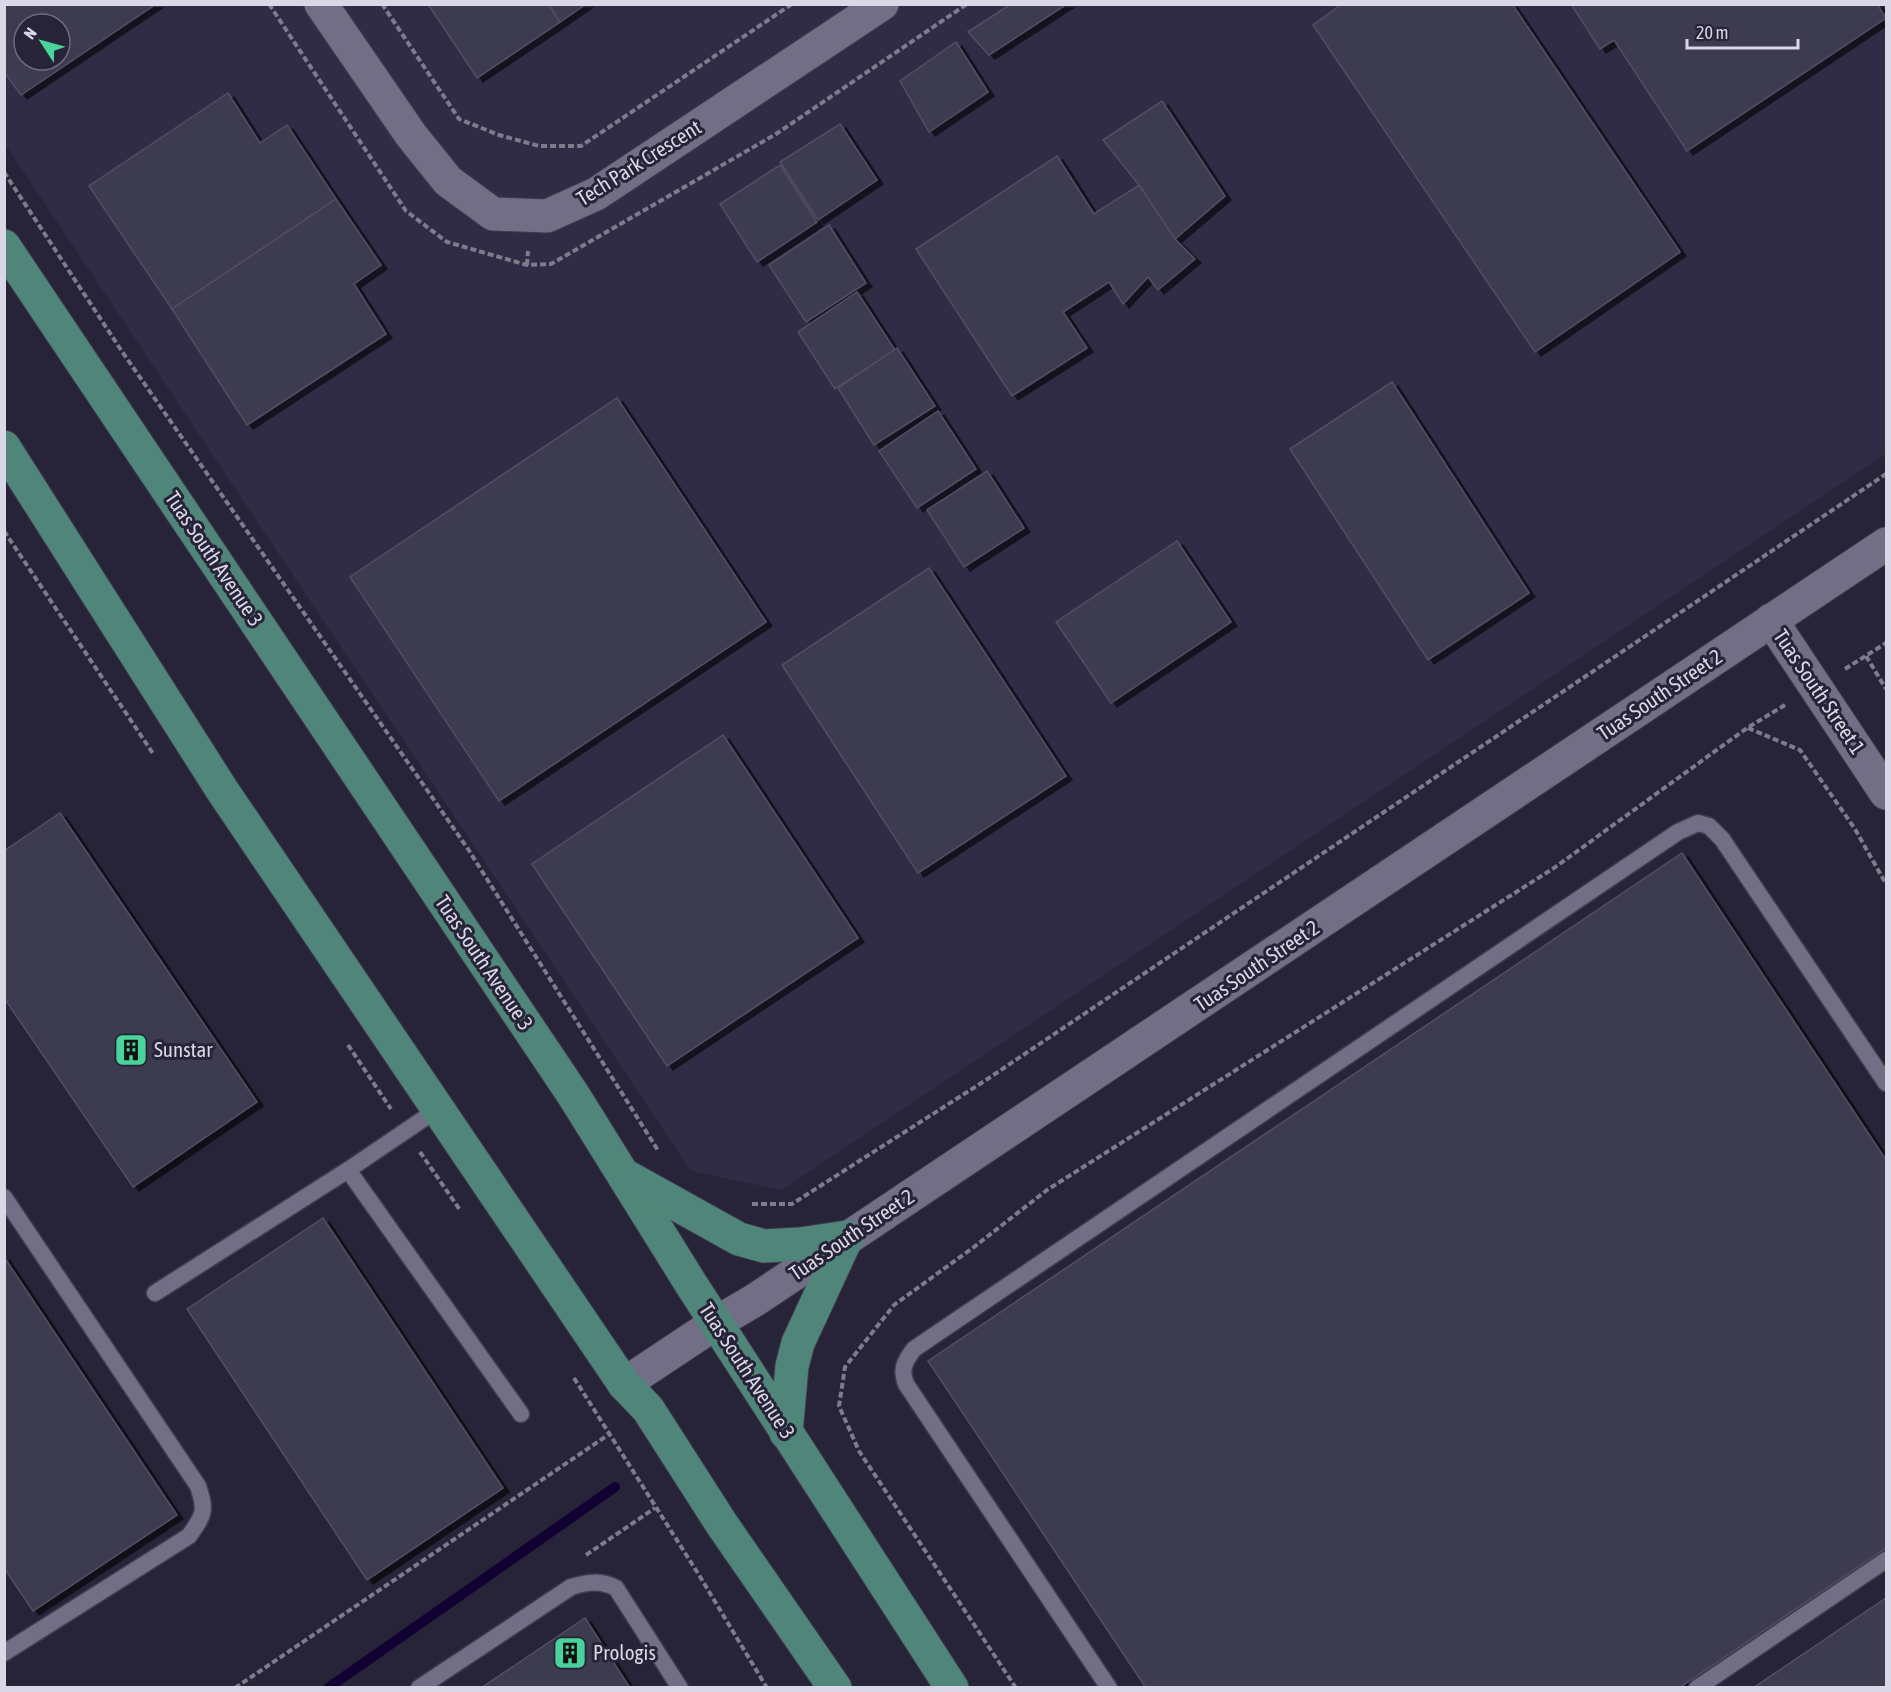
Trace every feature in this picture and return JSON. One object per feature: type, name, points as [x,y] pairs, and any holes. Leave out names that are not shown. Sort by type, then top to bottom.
[{"type":"main road","name":"Tuas South Avenue 3","points":[[4,246],[574,1096],[716,1323],[952,1688]]},
{"type":"main road","points":[[4,447],[222,790],[624,1384],[648,1409],[721,1524],[835,1688]]},
{"type":"main road","points":[[623,1174],[739,1239],[764,1246],[800,1244],[847,1237]]},
{"type":"main road","points":[[786,1432],[792,1366],[798,1343],[847,1237]]},
{"type":"street","name":"Tech Park Crescent","points":[[321,4],[411,135],[448,181],[492,214],[547,216],[596,194],[882,4]]},
{"type":"street","name":"Tuas South Street 2","points":[[624,1384],[755,1300],[1014,1125],[1244,975],[1887,543]]},
{"type":"street","name":"Tuas South Street 1","points":[[1771,620],[1887,793]]},
{"type":"lane","points":[[1109,1688],[906,1384],[903,1368],[914,1349],[1668,839],[1698,823],[1709,826],[1722,839],[1887,1083]]},
{"type":"lane","points":[[155,1293],[348,1170],[438,1109]]},
{"type":"lane","points":[[348,1170],[521,1414]]},
{"type":"lane","points":[[4,1197],[198,1486],[205,1506],[200,1522],[189,1536],[4,1653]]},
{"type":"lane","points":[[1696,1688],[1887,1560]]},
{"type":"lane","points":[[419,1688],[571,1587],[590,1581],[607,1583],[616,1588],[680,1688]]},
{"type":"path","points":[[269,4],[406,211],[447,242],[527,265],[551,264],[776,134],[968,4]]},
{"type":"path","points":[[382,4],[459,119],[499,135],[539,146],[581,146],[792,4]]},
{"type":"path","points":[[4,172],[121,350],[468,849],[661,1154]]},
{"type":"path","points":[[749,1204],[792,1204],[967,1092],[1887,474]]},
{"type":"path","points":[[1016,1688],[860,1452],[839,1406],[845,1367],[894,1305],[1047,1190],[1554,868],[1747,728],[1887,643]]},
{"type":"path","points":[[1866,656],[1887,689]]},
{"type":"path","points":[[1747,728],[1800,750],[1855,829],[1887,884]]},
{"type":"path","points":[[595,1415],[699,1575],[767,1688]]},
{"type":"path","points":[[235,1688],[608,1435]]},
{"type":"shaded area","points":[[4,5],[1886,5],[1886,454],[782,1190],[691,1171],[5,144]]},
{"type":"building","points":[[4,4],[156,4],[72,61],[72,12],[12,12],[12,72],[55,72],[21,95],[4,72]]},
{"type":"building","points":[[428,4],[548,4],[560,22],[477,78]]},
{"type":"building","points":[[548,4],[586,4],[560,22]]},
{"type":"building","points":[[1011,4],[1067,4],[989,55],[968,32]]},
{"type":"building","points":[[1342,4],[1512,4],[1680,252],[1535,352],[1313,25]]},
{"type":"building","points":[[1571,4],[1877,4],[1886,18],[1687,151],[1614,40],[1600,49]]},
{"type":"building","points":[[956,42],[988,92],[929,132],[900,81]]},
{"type":"building","points":[[228,93],[260,143],[287,125],[336,199],[172,309],[89,186]]},
{"type":"building","points":[[1162,101],[1225,196],[1175,239],[1139,185],[1103,140]]},
{"type":"building","points":[[840,124],[877,180],[818,220],[780,162]]},
{"type":"building","points":[[1057,156],[1094,214],[1139,185],[1175,239],[1195,259],[1158,290],[1148,277],[1123,304],[1109,282],[1063,312],[1087,348],[1012,396],[916,249]]},
{"type":"building","points":[[780,165],[817,222],[757,262],[720,204]]},
{"type":"building","points":[[336,199],[381,265],[354,284],[386,334],[247,425],[172,309]]},
{"type":"building","points":[[829,225],[866,283],[806,322],[769,265]]},
{"type":"building","points":[[857,292],[895,350],[835,389],[798,332]]},
{"type":"building","points":[[897,348],[935,406],[874,445],[838,388]]},
{"type":"building","points":[[1392,382],[1529,593],[1428,660],[1290,449]]},
{"type":"building","points":[[617,398],[766,622],[499,801],[350,577]]},
{"type":"building","points":[[938,411],[976,469],[917,508],[879,451]]},
{"type":"building","points":[[987,471],[1024,528],[964,567],[927,510]]},
{"type":"building","points":[[1177,541],[1231,622],[1111,703],[1056,622]]},
{"type":"building","points":[[929,568],[1066,776],[918,873],[782,665]]},
{"type":"building","points":[[723,735],[858,938],[667,1066],[532,864]]},
{"type":"building","name":"Sunstar","points":[[60,813],[257,1102],[133,1187],[4,998],[4,851]]},
{"type":"building","points":[[1682,853],[1886,1160],[1886,1548],[1679,1688],[1146,1688],[928,1361]]},
{"type":"building","points":[[323,1218],[503,1488],[367,1580],[187,1309]]},
{"type":"building","points":[[4,1257],[177,1515],[33,1611],[4,1568]]},
{"type":"building","points":[[1886,1598],[1886,1688],[1753,1688]]},
{"type":"building","name":"Prologis","points":[[585,1618],[630,1688],[481,1688]]},
{"type":"waterway","points":[[328,1688],[615,1487]]},
{"type":"place","name":"Sunstar","points":[[131,1050]]},
{"type":"place","name":"Prologis","points":[[570,1653]]}]
